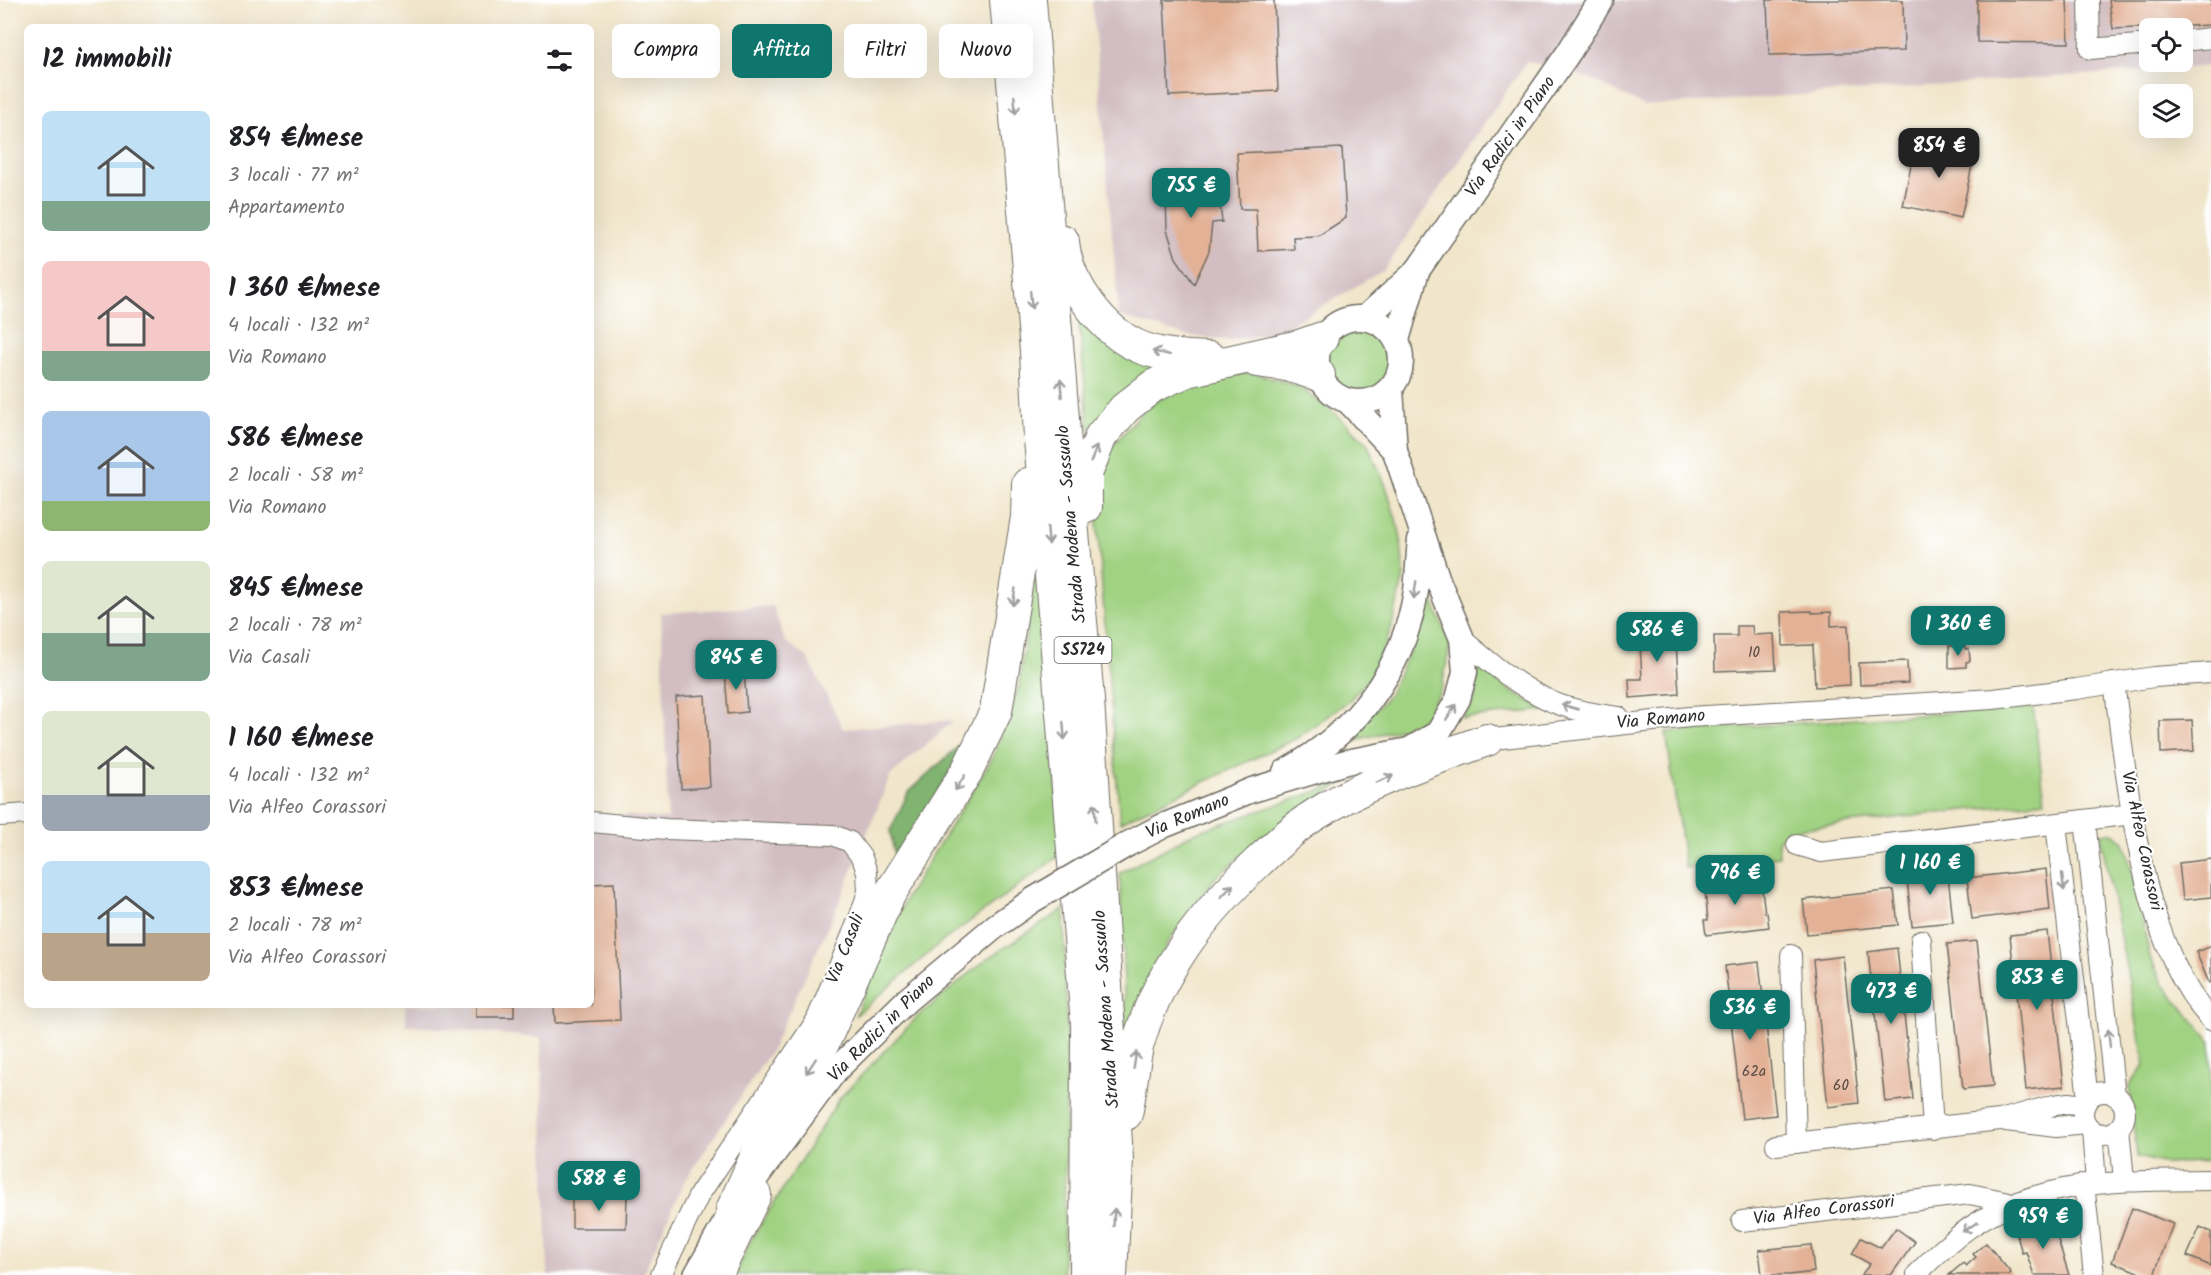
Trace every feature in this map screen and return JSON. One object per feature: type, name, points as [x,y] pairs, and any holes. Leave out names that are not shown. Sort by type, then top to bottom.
[{"type":"highway","name":"Strada Modena - Sassuolo","points":[[1022,21],[1041,451],[1087,1025],[1086,1275]]},
{"type":"highway","name":"Strada Modena - Sassuolo","points":[[1022,21],[1064,432],[1088,700],[1116,1159],[1111,1275]]},
{"type":"highway","points":[[1022,21],[1049,77],[1064,254],[1077,285],[1093,310],[1114,330],[1140,347],[1169,355],[1240,359],[1286,365],[1319,375]]},
{"type":"highway","points":[[1088,700],[1086,474],[1101,436],[1125,408],[1153,386],[1187,371],[1299,346],[1322,338]]},
{"type":"highway","points":[[732,1210],[764,1139],[818,1055],[889,895],[967,771],[996,711],[1027,517],[1036,351]]},
{"type":"highway","points":[[1116,1159],[1137,1047],[1157,994],[1185,943],[1224,893],[1274,847],[1315,815],[1361,790],[1418,765],[1486,740]]},
{"type":"highway","points":[[716,1275],[778,1149]]},
{"type":"street","name":"Via Radici in Piano","points":[[1365,318],[1417,271],[1569,52],[1601,0]]},
{"type":"street","points":[[2089,0],[2090,49],[2139,45]]},
{"type":"street","points":[[2193,40],[2211,38]]},
{"type":"street","name":"Via Radici in Piano","points":[[1397,340],[1417,271]]},
{"type":"street","points":[[1365,318],[1389,329],[1397,340],[1401,352],[1401,365],[1398,378],[1391,389],[1372,401],[1349,402],[1336,396],[1326,387],[1319,375],[1316,362],[1317,350],[1322,338],[1340,321],[1365,318]]},
{"type":"street","points":[[1391,389],[1395,451],[1437,580],[1462,639],[1465,672],[1458,699],[1438,733],[1408,750]]},
{"type":"street","points":[[1349,402],[1395,451]]},
{"type":"street","points":[[1252,790],[1302,762],[1338,734],[1369,702],[1391,670],[1407,629],[1416,590],[1420,531]]},
{"type":"street","points":[[1462,639],[1518,682],[1555,703],[1594,714],[1648,721]]},
{"type":"street","name":"Via Romano","points":[[1128,844],[1163,826],[1252,790],[1346,762],[1408,750],[1648,721],[1993,699],[2154,677],[2211,673]]},
{"type":"street","name":"Via Alfeo Corassori","points":[[2114,683],[2133,814],[2146,880],[2166,948],[2198,1005],[2211,1020]]},
{"type":"street","points":[[0,816],[24,814]]},
{"type":"street","points":[[1797,846],[1821,852],[2133,814]]},
{"type":"street","points":[[2085,820],[2115,1096]]},
{"type":"street","name":"Via Casali","points":[[594,822],[666,829],[833,835],[850,842],[856,848],[867,872],[868,892],[860,916],[816,1021],[699,1195],[661,1275]]},
{"type":"street","points":[[2056,824],[2088,1114],[2094,1275]]},
{"type":"street","name":"Via Radici in Piano","points":[[696,1275],[732,1210],[835,1071],[907,1000],[997,925],[1033,900],[1128,844]]},
{"type":"street","points":[[1921,940],[1933,1129]]},
{"type":"street","points":[[1791,955],[1796,1143]]},
{"type":"street","points":[[2104,1092],[2115,1096],[2120,1100],[2125,1111],[2125,1118],[2119,1128],[2109,1134],[2097,1133],[2088,1114],[2093,1095],[2104,1092]]},
{"type":"street","points":[[1776,1145],[2000,1120],[2024,1125],[2056,1127],[2088,1114]]},
{"type":"street","points":[[2119,1128],[2124,1180]]},
{"type":"street","points":[[1917,1275],[1964,1230],[2013,1203],[2048,1191],[2090,1183],[2124,1180],[2208,1183]]},
{"type":"street","name":"Via Alfeo Corassori","points":[[1742,1221],[1970,1194],[2013,1203]]},
{"type":"shaded area","points":[[1092,0],[2211,0],[2211,66],[2193,67],[2193,18],[2139,18],[2139,71],[1644,106],[1591,79],[1527,61],[1384,270],[1275,333],[1230,340],[1188,336],[1119,316]]},
{"type":"shaded area","points":[[773,606],[785,641],[808,658],[843,729],[954,720],[890,776],[843,894],[771,1051],[682,1185],[643,1275],[548,1275],[541,1038],[406,1025],[405,1008],[594,1008],[594,813],[668,819],[661,613]]},
{"type":"green space","points":[[1077,301],[1171,362],[1089,429]]},
{"type":"green space","points":[[1359,327],[1372,330],[1383,337],[1390,348],[1393,361],[1390,374],[1383,385],[1372,392],[1359,395],[1346,392],[1335,385],[1328,374],[1325,361],[1328,348],[1335,337],[1346,330]]},
{"type":"green space","points":[[1254,373],[1297,386],[1336,414],[1367,443],[1386,486],[1400,533],[1404,576],[1391,629],[1374,673],[1350,700],[1297,738],[1120,822],[1095,495],[1112,447],[1147,406],[1203,376]]},
{"type":"green space","points":[[1037,551],[1062,854],[943,941],[855,1016],[907,896],[993,758],[1019,686]]},
{"type":"green space","points":[[1428,588],[1450,644],[1442,687],[1422,724],[1346,742],[1388,696],[1415,641]]},
{"type":"green space","points":[[1477,666],[1515,694],[1548,710],[1462,718],[1476,695]]},
{"type":"green space","points":[[2033,707],[2045,801],[1787,830],[1778,841],[1779,856],[1685,868],[1666,732]]},
{"type":"green space","points":[[973,733],[896,864],[890,831],[908,793]]},
{"type":"green space","points":[[1344,782],[1281,823],[1215,878],[1168,942],[1126,1038],[1120,873],[1194,833]]},
{"type":"green space","points":[[2100,833],[2114,833],[2123,841],[2150,957],[2163,984],[2211,1042],[2211,1161],[2167,1164],[2137,1157],[2129,1085],[2145,1065]]},
{"type":"green space","points":[[1064,909],[1067,1057],[1063,1275],[735,1275],[752,1238],[839,1099],[917,1017],[987,959]]},
{"type":"building","points":[[1164,0],[1274,0],[1278,91],[1169,96]]},
{"type":"building","points":[[1767,0],[1903,0],[1904,51],[1769,55]]},
{"type":"building","points":[[1977,0],[2067,0],[2069,43],[1977,42]]},
{"type":"building","points":[[2109,0],[2211,0],[2211,25],[2193,26],[2193,18],[2139,18],[2139,28],[2113,29]]},
{"type":"building","points":[[1916,140],[1975,151],[1961,218],[1903,206]]},
{"type":"building","points":[[1342,148],[1346,218],[1318,236],[1293,237],[1294,249],[1258,251],[1256,209],[1240,209],[1237,153]]},
{"type":"building","points":[[1203,170],[1215,203],[1220,204],[1222,222],[1212,223],[1209,251],[1194,284],[1176,258],[1167,230],[1166,198],[1172,172]]},
{"type":"building","points":[[1812,611],[1812,613],[1831,612],[1831,626],[1848,625],[1850,685],[1815,687],[1813,645],[1783,646],[1782,612]]},
{"type":"building","points":[[1675,624],[1679,694],[1630,698],[1629,679],[1642,679],[1639,626]]},
{"type":"building","points":[[1737,626],[1752,626],[1753,635],[1774,634],[1776,669],[1715,671],[1714,636],[1737,636]]},
{"type":"building","points":[[1949,646],[1965,646],[1965,649],[1969,649],[1970,661],[1966,662],[1966,667],[1949,668]]},
{"type":"building","points":[[1907,661],[1908,683],[1860,685],[1859,663]]},
{"type":"building","points":[[744,669],[747,712],[728,714],[725,670]]},
{"type":"building","points":[[705,695],[710,787],[681,789],[676,697]]},
{"type":"building","points":[[2192,720],[2194,751],[2161,753],[2160,721]]},
{"type":"building","points":[[2211,859],[2211,897],[2183,900],[2179,863]]},
{"type":"building","points":[[1947,866],[1953,922],[1912,926],[1906,871]]},
{"type":"building","points":[[2046,869],[2050,910],[1972,919],[1967,878]]},
{"type":"building","points":[[1760,874],[1769,927],[1706,935],[1704,920],[1708,920],[1704,880],[1718,879],[1719,886],[1746,883],[1745,876]]},
{"type":"building","points":[[614,883],[620,1020],[555,1023],[554,1008],[594,1008],[594,884]]},
{"type":"building","points":[[1894,890],[1898,925],[1807,934],[1803,900]]},
{"type":"building","points":[[2047,931],[2064,1086],[2026,1090],[2010,935]]},
{"type":"building","points":[[1977,941],[1993,1086],[1963,1089],[1947,944]]},
{"type":"building","points":[[2211,946],[2211,982],[2209,983],[2196,952]]},
{"type":"building","points":[[1897,948],[1913,1099],[1885,1102],[1868,952]]},
{"type":"building","points":[[1843,956],[1859,1103],[1828,1107],[1813,960]]},
{"type":"building","points":[[1759,962],[1776,1115],[1742,1119],[1725,966]]},
{"type":"building","points":[[476,1008],[514,1008],[514,1017],[476,1017]]},
{"type":"building","points":[[572,1196],[627,1196],[626,1228],[572,1228]]},
{"type":"building","points":[[2132,1208],[2173,1224],[2154,1275],[2146,1275],[2112,1262]]},
{"type":"building","points":[[2052,1221],[2069,1275],[2034,1275],[2026,1252],[2022,1253],[2016,1232]]},
{"type":"building","points":[[2200,1227],[2211,1232],[2211,1266],[2187,1256]]},
{"type":"building","points":[[1896,1228],[1915,1242],[1891,1275],[1861,1275],[1870,1264],[1852,1254],[1861,1238],[1881,1248]]},
{"type":"building","points":[[1986,1243],[2011,1273],[2009,1275],[1949,1275],[1963,1263],[1966,1266],[1976,1257],[1973,1254]]},
{"type":"building","points":[[1811,1245],[1814,1272],[1762,1275],[1759,1250]]}]
